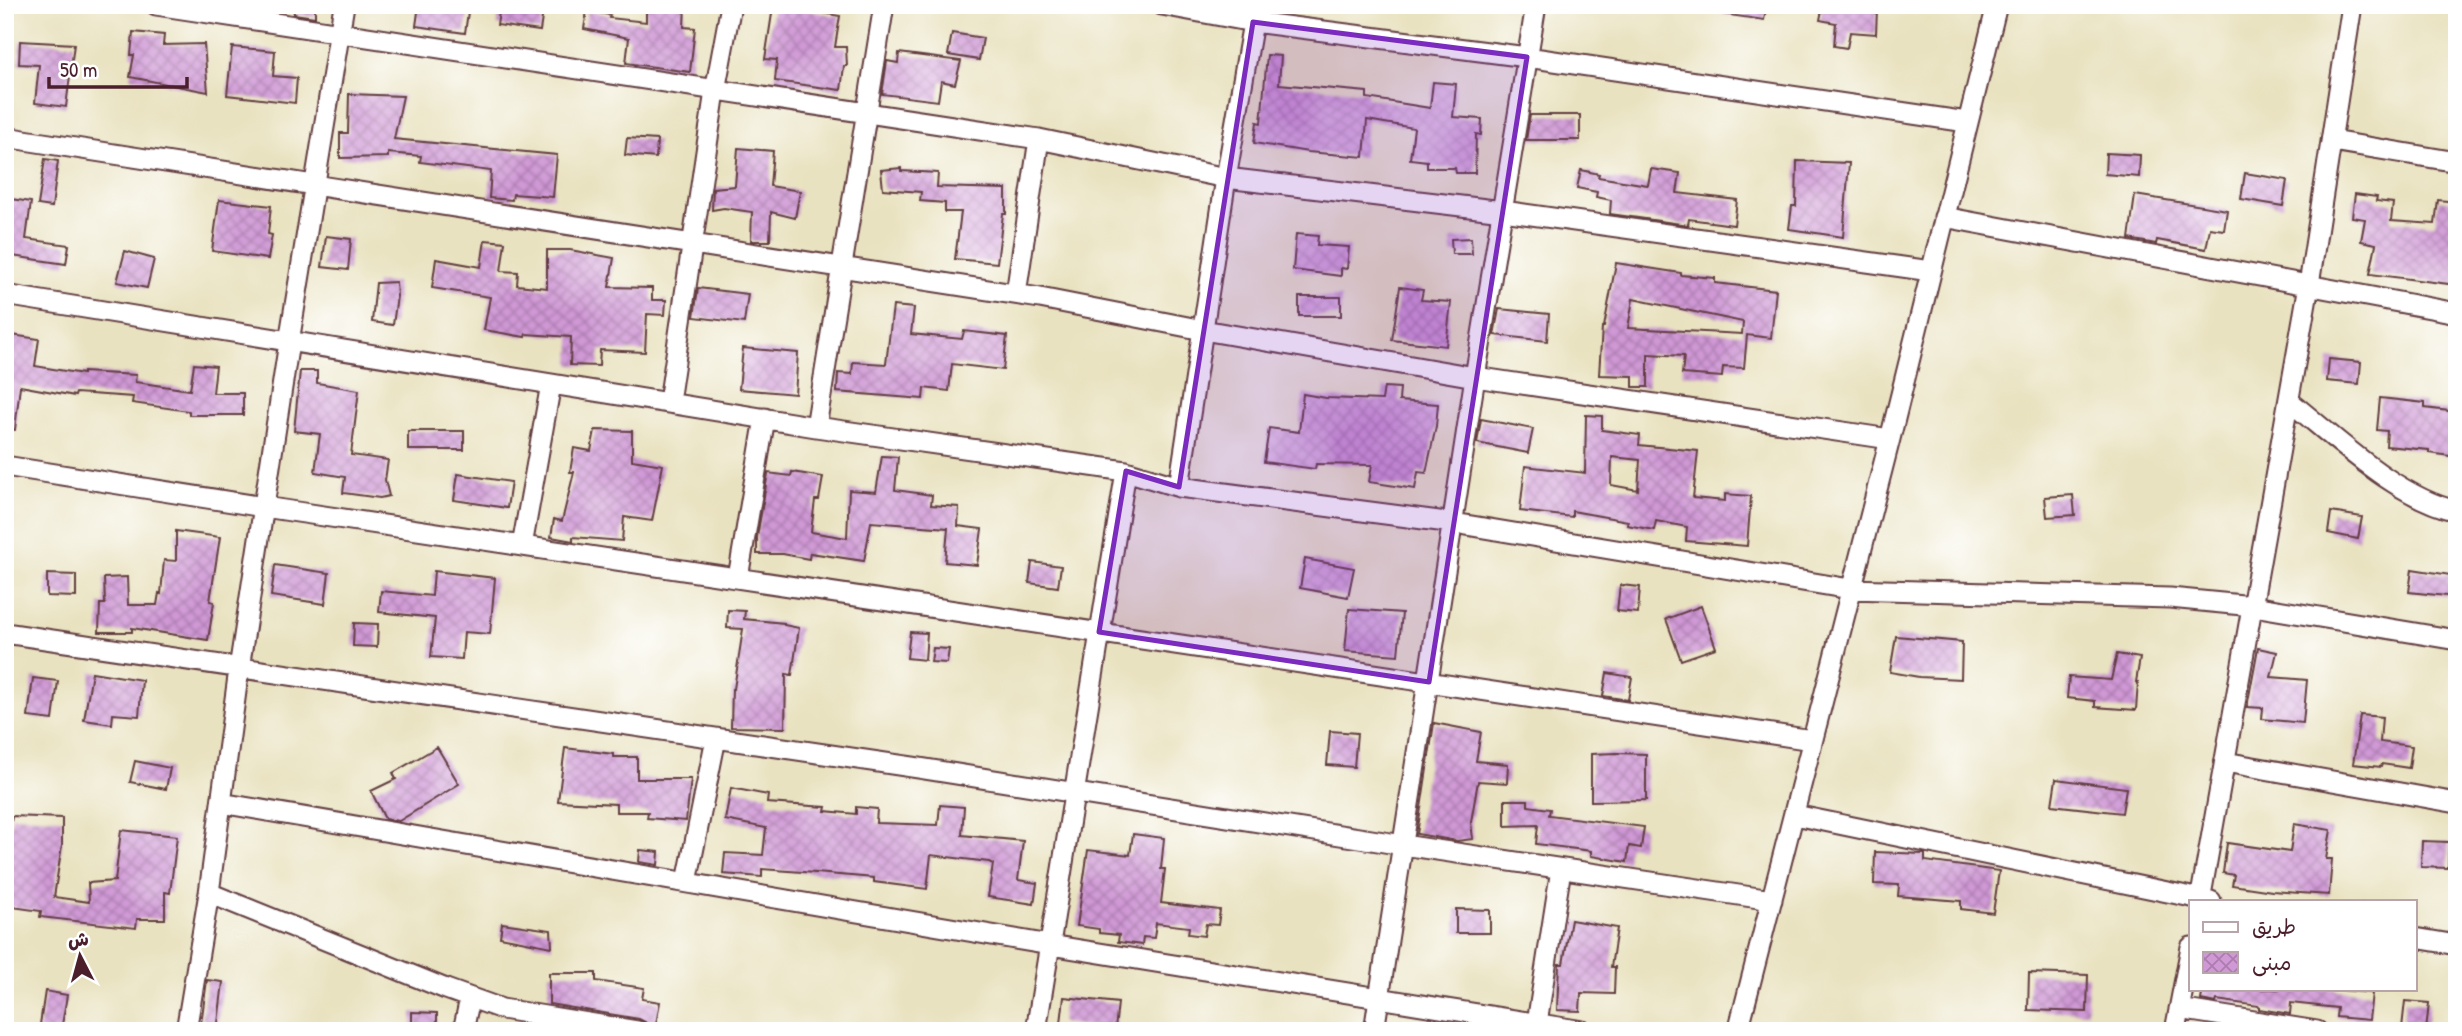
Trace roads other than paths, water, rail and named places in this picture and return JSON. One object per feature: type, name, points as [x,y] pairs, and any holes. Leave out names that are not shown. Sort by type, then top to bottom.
[{"type":"street","points":[[156,5],[1038,139],[1226,178],[1503,211],[1931,271]]},
{"type":"street","points":[[186,1031],[209,893],[239,669],[289,342],[344,5]]},
{"type":"street","points":[[669,402],[715,92],[731,5]]},
{"type":"street","points":[[816,427],[884,5]]},
{"type":"street","points":[[1161,5],[1255,14],[1967,122]]},
{"type":"street","points":[[1374,1031],[1475,377],[1536,5]]},
{"type":"street","points":[[1738,1031],[1890,439],[1997,5]]},
{"type":"street","points":[[2203,900],[2309,285],[2352,5]]},
{"type":"street","points":[[1179,487],[1226,178],[1255,14]]},
{"type":"street","points":[[5,137],[1016,294],[1203,330],[1475,377],[1890,439]]},
{"type":"street","points":[[1016,294],[1038,139]]},
{"type":"street","points":[[2332,141],[2457,162]]},
{"type":"street","points":[[1944,217],[2457,313]]},
{"type":"street","points":[[5,295],[816,427],[1126,471],[1179,487],[1454,523],[1850,589],[2170,598],[2253,606],[2457,640]]},
{"type":"street","points":[[522,546],[551,384]]},
{"type":"street","points":[[2289,401],[2392,482],[2439,507],[2457,512]]},
{"type":"street","points":[[738,578],[765,418]]},
{"type":"street","points":[[5,466],[1812,740]]},
{"type":"street","points":[[1036,1031],[1126,471]]},
{"type":"street","points":[[5,634],[716,738],[1772,900]]},
{"type":"street","points":[[687,882],[716,738]]},
{"type":"street","points":[[2225,762],[2457,803]]},
{"type":"street","points":[[221,803],[1050,944],[1583,1031]]},
{"type":"street","points":[[1795,815],[2198,900]]},
{"type":"street","points":[[1537,1023],[1561,869]]},
{"type":"street","points":[[209,893],[502,1009],[637,1031]]},
{"type":"street","points":[[2416,938],[2457,945]]},
{"type":"street","points":[[2175,1031],[2189,957]]},
{"type":"street","points":[[463,1031],[470,998]]},
{"type":"street","points":[[2179,1009],[2317,1031]]}]
